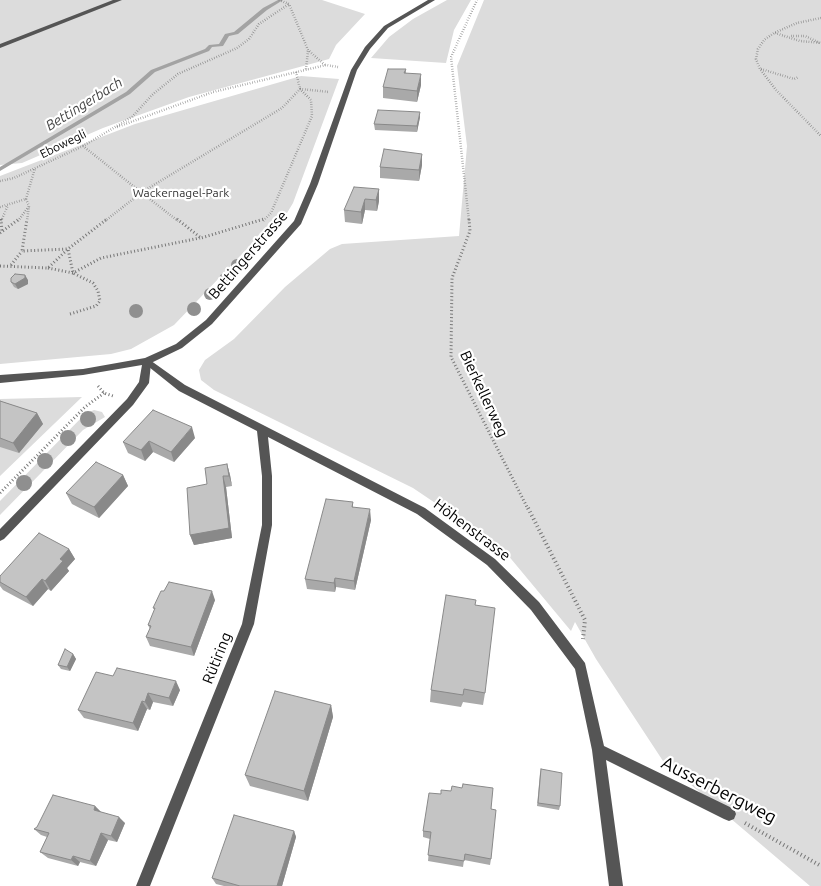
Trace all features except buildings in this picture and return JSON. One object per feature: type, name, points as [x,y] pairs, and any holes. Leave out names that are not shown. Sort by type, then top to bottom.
[{"type":"street","points":[[0,46],[119,0]]},
{"type":"street","name":"Bettingerstrasse","points":[[0,379],[83,372],[147,361],[179,346],[209,322],[298,222],[314,184],[344,94],[354,70],[367,48],[386,27],[432,0]]},
{"type":"street","points":[[0,536],[130,402],[144,383],[147,361]]},
{"type":"street","name":"Höhenstrasse","points":[[147,361],[182,388],[421,511],[491,562],[535,606],[581,667],[598,750],[616,886]]},
{"type":"street","name":"Rütiring","points":[[143,886],[248,624],[267,525],[267,476],[262,430]]},
{"type":"street","name":"Ausserbergweg","points":[[598,750],[729,814]]},
{"type":"path","points":[[279,0],[289,4],[308,50],[326,65]]},
{"type":"path","name":"Bierkellerweg","points":[[477,0],[452,57],[470,231],[452,278],[451,357],[585,620],[581,667]]},
{"type":"path","name":"Ebowegli","points":[[0,180],[14,178],[83,146],[132,117],[152,96],[178,74],[237,48],[249,39],[252,31],[259,24],[289,4]]},
{"type":"path","points":[[821,18],[797,23],[774,33],[764,40],[758,49],[756,59],[760,69],[776,90],[821,136]]},
{"type":"path","points":[[774,33],[789,36],[805,36],[821,43]]},
{"type":"path","points":[[789,36],[800,41],[821,43]]},
{"type":"path","points":[[306,69],[308,50]]},
{"type":"path","points":[[113,128],[213,92],[306,69],[326,65],[354,70]]},
{"type":"path","points":[[760,69],[794,79],[799,77]]},
{"type":"path","points":[[73,273],[101,258],[201,238],[261,222],[271,212],[312,116],[311,100],[300,89],[296,72]]},
{"type":"path","points":[[300,89],[344,94]]},
{"type":"path","points":[[83,146],[137,189],[147,189],[282,108],[300,89]]},
{"type":"path","points":[[11,266],[22,251],[29,206],[26,199],[35,168]]},
{"type":"path","points":[[137,189],[134,194],[137,196]]},
{"type":"path","points":[[146,196],[149,191],[147,189]]},
{"type":"path","points":[[48,268],[68,249],[137,196],[146,196],[201,238]]},
{"type":"path","points":[[0,207],[26,199]]},
{"type":"path","points":[[1,233],[1,218],[8,204]]},
{"type":"path","points":[[1,233],[17,223],[25,209],[29,206]]},
{"type":"path","points":[[68,249],[73,273]]},
{"type":"path","points":[[22,251],[68,249]]},
{"type":"path","points":[[0,266],[48,268],[73,273],[93,283],[98,291],[100,301],[96,306],[70,314]]},
{"type":"path","points":[[83,372],[104,393],[130,402]]},
{"type":"path","points":[[0,493],[85,408],[104,393]]},
{"type":"path","name":"Ausserbergweg","points":[[729,814],[821,866]]},
{"type":"green space","points":[[0,0],[322,0],[365,14],[336,45],[329,59],[189,97],[103,128],[22,163],[0,165]]},
{"type":"green space","points":[[447,0],[471,0],[454,30],[446,63],[371,58],[389,37],[413,19]]},
{"type":"green space","points":[[484,0],[821,0],[821,886],[810,886],[663,761],[596,659],[575,622],[571,631],[502,548],[413,488],[214,390],[201,380],[199,370],[205,360],[234,339],[285,287],[330,249],[342,244],[459,236],[467,146],[457,66]]},
{"type":"green space","name":"Wackernagel-Park","points":[[301,76],[339,79],[293,203],[287,213],[266,229],[174,325],[131,349],[111,354],[0,364],[0,176],[135,124]]},
{"type":"green space","points":[[82,397],[0,476],[0,399]]},
{"type":"green space","points":[[94,410],[102,412],[105,417],[83,430],[0,515],[0,501],[85,414]]},
{"type":"waterway","name":"Bettingerbach","points":[[0,169],[128,93],[153,71],[207,50],[211,46],[221,45],[227,35],[236,33],[265,9],[281,0]]}]
